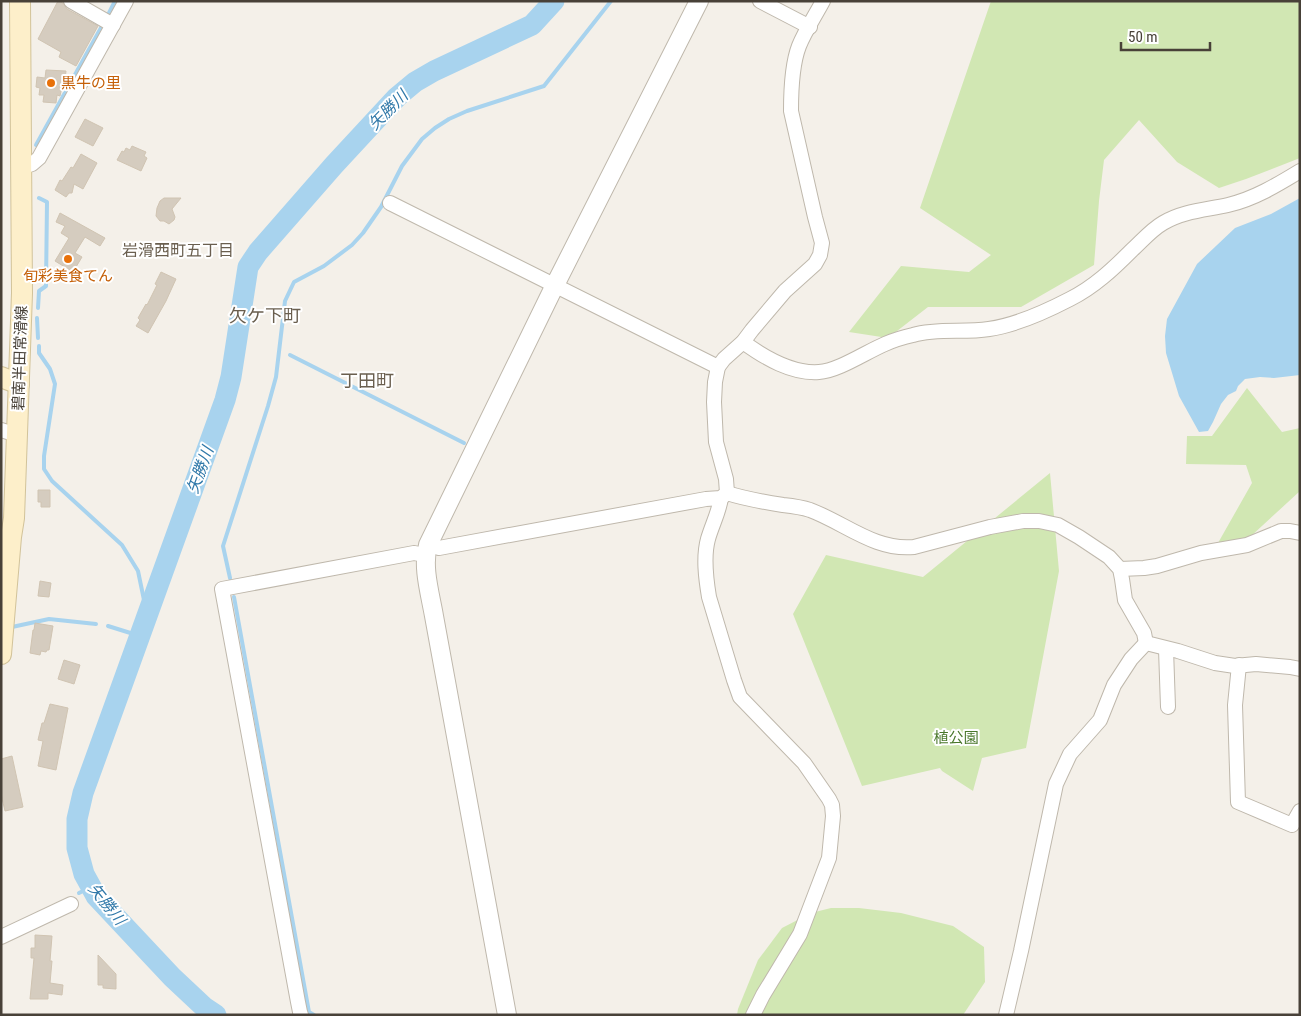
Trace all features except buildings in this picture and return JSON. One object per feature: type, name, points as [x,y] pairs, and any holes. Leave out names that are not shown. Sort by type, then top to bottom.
[{"type":"main road","name":"碧南半田常滑線","points":[[2,643],[7,525],[10,372],[22,293],[20,1]]},
{"type":"street","points":[[71,1],[113,25]]},
{"type":"street","points":[[20,168],[32,164],[38,158],[126,1]]},
{"type":"street","points":[[507,1015],[426,571],[426,550],[555,285],[698,1]]},
{"type":"street","points":[[760,1],[810,27]]},
{"type":"street","points":[[754,1015],[763,995],[800,934],[812,906],[829,858],[833,816],[832,805],[829,799],[804,763],[740,696],[709,597],[706,561],[708,540],[724,495],[726,479],[716,442],[715,382],[718,367],[724,358],[743,342],[785,291],[815,264],[820,255],[822,243],[791,112],[791,99],[799,46],[823,1]]},
{"type":"street","points":[[743,342],[758,353],[786,366],[803,371],[820,372],[837,368],[886,343],[915,334],[934,331],[988,329],[1009,325],[1027,319],[1092,287],[1162,223],[1178,215],[1253,198],[1300,171]]},
{"type":"street","points":[[390,204],[718,367]]},
{"type":"street","points":[[301,1015],[222,588],[724,495],[810,510],[877,543],[903,548],[914,547],[990,526],[1023,521],[1039,521],[1058,525],[1109,557],[1120,569],[1125,600],[1142,628],[1146,643]]},
{"type":"street","points":[[1120,569],[1157,566],[1201,553],[1247,545],[1281,531],[1300,533]]},
{"type":"street","points":[[1146,643],[1215,663],[1234,666],[1256,664],[1300,668]]},
{"type":"street","points":[[1006,1015],[1056,784],[1070,754],[1100,720],[1114,685],[1130,660],[1146,643]]},
{"type":"street","points":[[1166,649],[1168,707]]},
{"type":"street","points":[[1239,665],[1235,705],[1238,802],[1292,825],[1300,811]]},
{"type":"street","points":[[1,937],[71,904]]},
{"type":"green space","points":[[991,1],[1300,1],[1300,158],[1219,188],[1177,162],[1139,120],[1104,160],[1094,265],[1021,307],[928,307],[888,338],[849,332],[901,266],[969,272],[991,255],[920,208]]},
{"type":"green space","points":[[1247,388],[1282,432],[1300,428],[1300,491],[1250,537],[1218,543],[1252,483],[1246,465],[1186,464],[1187,436],[1212,436]]},
{"type":"green space","name":"植公園","points":[[1050,473],[1059,571],[1026,748],[982,758],[973,791],[940,768],[862,786],[793,614],[826,555],[923,577]]},
{"type":"green space","points":[[831,908],[859,908],[901,913],[953,926],[984,947],[985,982],[963,1015],[737,1015],[758,960],[782,928],[811,913]]},
{"type":"water","points":[[1300,198],[1300,375],[1245,379],[1236,391],[1228,395],[1221,404],[1208,431],[1199,432],[1179,396],[1166,353],[1167,319],[1197,264],[1235,228],[1271,214]]},
{"type":"waterway","points":[[108,15],[115,1]]},
{"type":"waterway","name":"矢勝川","points":[[216,1015],[204,1007],[172,977],[96,896],[84,874],[77,848],[77,819],[83,793],[225,400],[231,377],[248,267],[258,252],[334,165],[397,97],[415,82],[434,71],[532,25],[554,1]]},
{"type":"waterway","points":[[230,578],[223,546],[276,377],[285,301],[294,282],[324,266],[352,245],[363,233],[381,207],[402,166],[422,139],[449,119],[467,111],[544,86],[611,1]]},
{"type":"waterway","points":[[36,145],[102,26]]},
{"type":"waterway","points":[[38,308],[39,291],[46,286],[47,202],[39,198]]},
{"type":"waterway","points":[[37,318],[38,338]]},
{"type":"waterway","points":[[39,346],[39,353],[50,369],[55,384],[44,456],[44,469],[52,481],[122,545],[138,571],[144,600],[143,629]]},
{"type":"waterway","points":[[290,355],[464,443]]},
{"type":"waterway","points":[[234,597],[309,1012],[314,1015]]},
{"type":"waterway","points":[[12,627],[49,619],[96,624]]},
{"type":"waterway","points":[[108,626],[140,636]]},
{"type":"waterway","points":[[79,893],[91,887]]},
{"type":"place","name":"黒牛の里","points":[[51,83]]},
{"type":"place","name":"旬彩美食てん","points":[[68,259]]},
{"type":"district","name":"岩滑西町五丁目","points":[[178,250]]},
{"type":"district","name":"欠ケ下町","points":[[265,315]]},
{"type":"district","name":"丁田町","points":[[367,380]]}]
